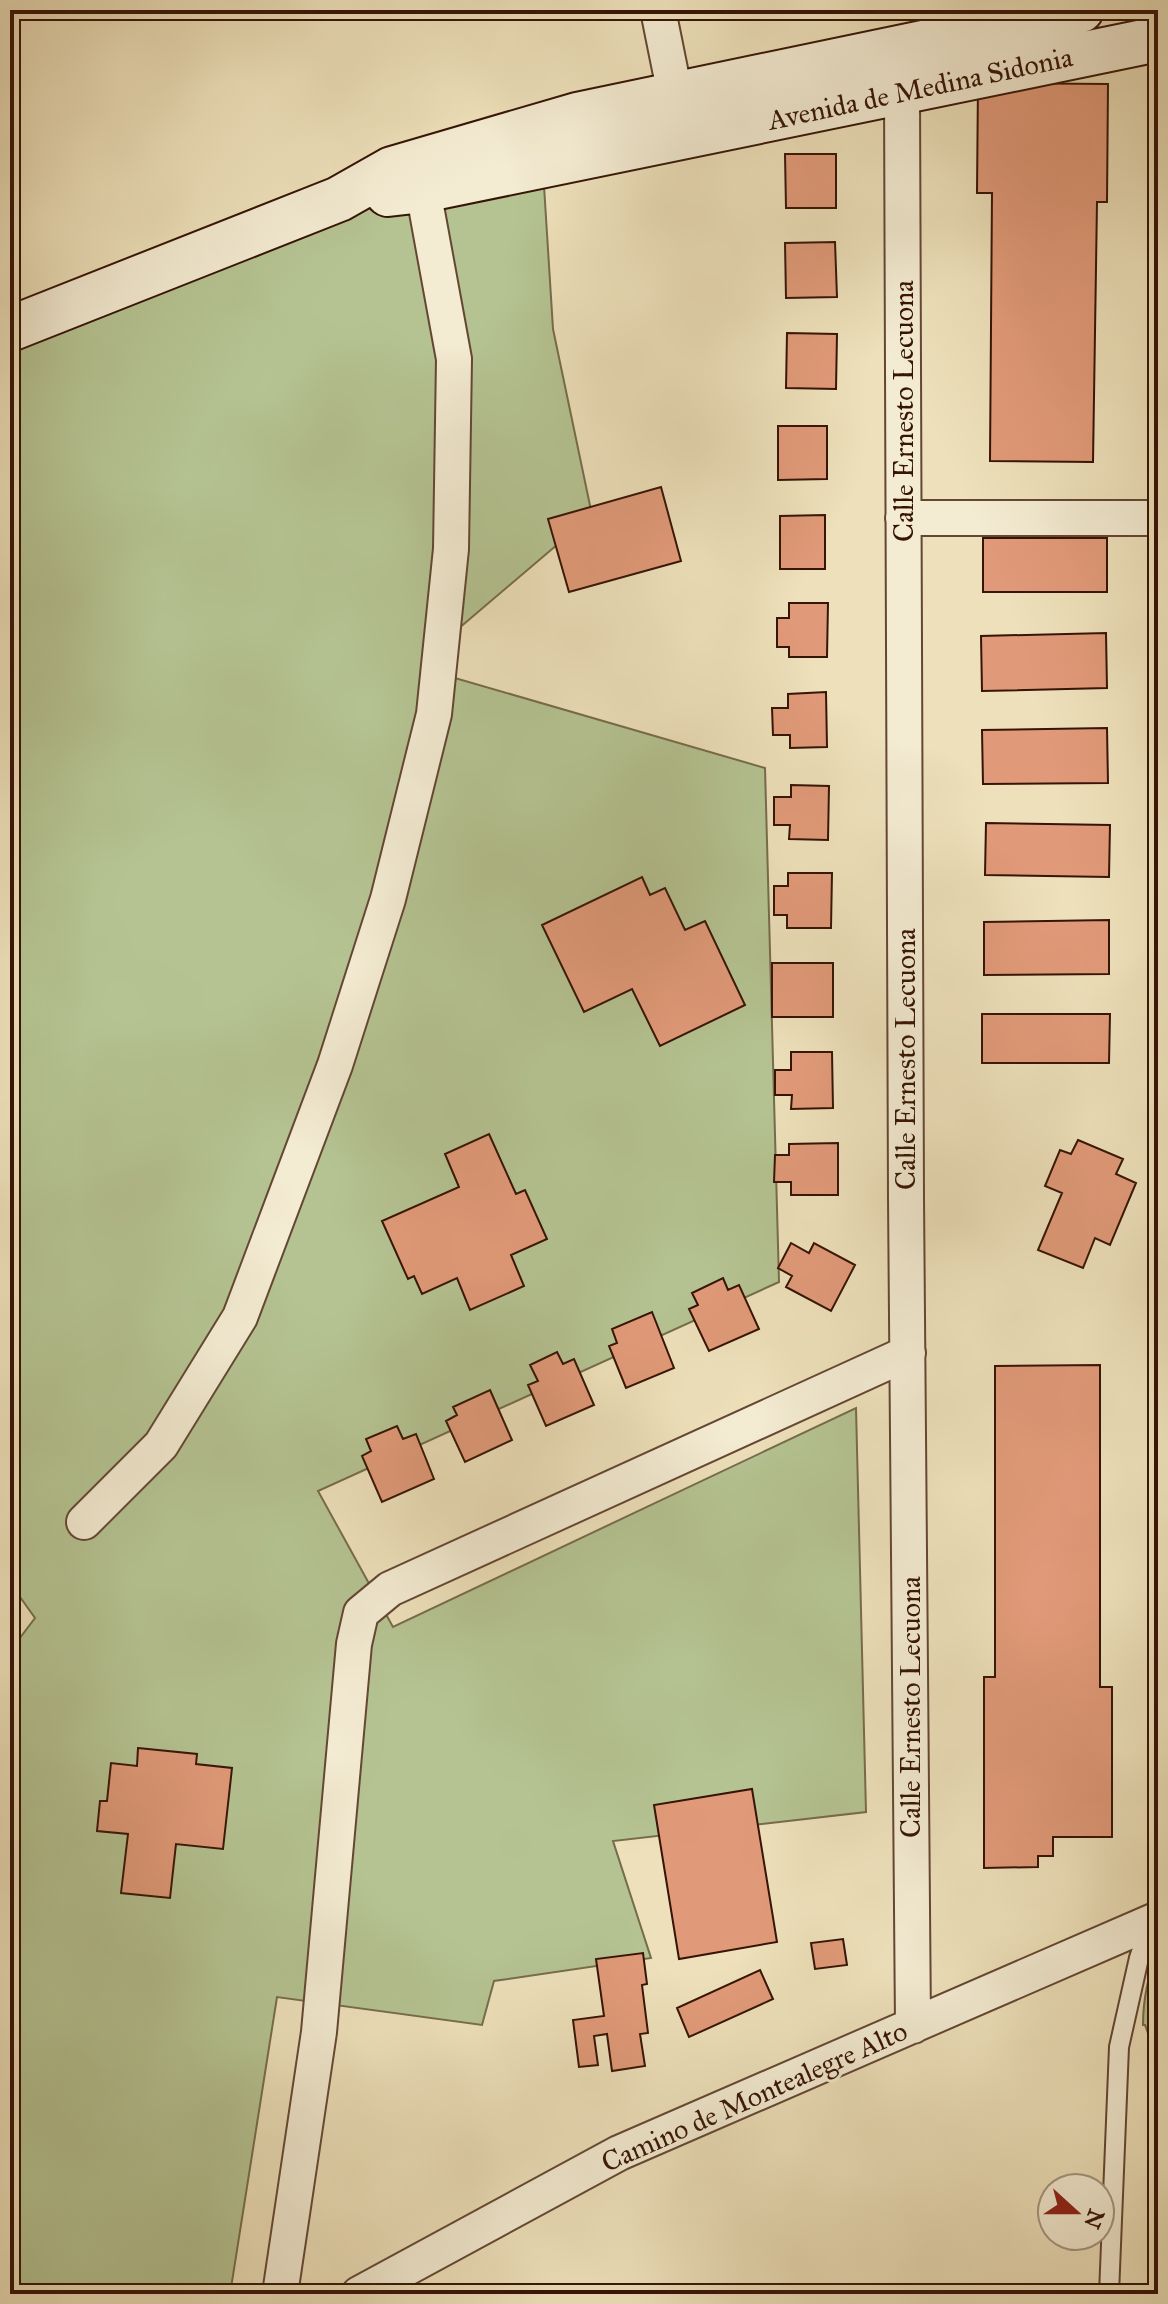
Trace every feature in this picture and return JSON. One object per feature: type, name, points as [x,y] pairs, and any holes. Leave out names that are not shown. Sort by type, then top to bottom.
[{"type":"main road","name":"Avenida de Medina Sidonia","points":[[10,329],[339,199],[392,169],[577,115],[1081,10]]},
{"type":"main road","name":"Avenida de Medina Sidonia","points":[[339,199],[423,190],[1158,39]]},
{"type":"street","points":[[658,10],[683,137]]},
{"type":"street","name":"Calle Ernesto Lecuona","points":[[902,92],[913,2026]]},
{"type":"street","points":[[84,1522],[161,1445],[240,1317],[335,1065],[388,899],[434,714],[451,549],[454,359],[423,190]]},
{"type":"street","points":[[903,518],[1158,518]]},
{"type":"street","points":[[280,2294],[319,2032],[354,1644],[361,1613],[390,1589],[908,1353]]},
{"type":"street","name":"Camino de Montealegre Alto","points":[[359,2294],[619,2153],[1155,1920]]},
{"type":"lane","points":[[1109,2294],[1119,2047],[1139,1958],[1155,1920]]},
{"type":"green space","points":[[541,138],[553,329],[592,515],[458,629],[448,676],[765,768],[779,1282],[318,1491],[393,1627],[856,1408],[866,1812],[613,1841],[651,1958],[494,1981],[482,2025],[277,1997],[231,2288],[234,2294],[10,2294],[10,1651],[35,1618],[10,1583],[10,327]]},
{"type":"green space","points":[[1158,1951],[1158,2060],[1143,2025],[1147,1987]]},
{"type":"building","points":[[978,83],[1108,84],[1107,202],[1097,202],[1093,462],[990,461],[992,193],[977,193]]},
{"type":"building","points":[[785,154],[836,154],[836,208],[786,208]]},
{"type":"building","points":[[835,242],[837,297],[786,298],[785,243]]},
{"type":"building","points":[[787,333],[837,334],[836,389],[786,388]]},
{"type":"building","points":[[778,426],[827,426],[827,479],[778,480]]},
{"type":"building","points":[[661,487],[681,561],[569,592],[548,519]]},
{"type":"building","points":[[825,515],[825,569],[780,569],[780,516]]},
{"type":"building","points":[[983,538],[1107,538],[1107,592],[983,592]]},
{"type":"building","points":[[789,603],[828,603],[827,657],[789,657],[789,647],[777,647],[777,618],[789,618]]},
{"type":"building","points":[[1106,633],[1107,688],[982,691],[981,636]]},
{"type":"building","points":[[826,692],[827,747],[790,748],[790,735],[773,735],[772,708],[788,708],[788,694]]},
{"type":"building","points":[[1107,728],[1108,783],[983,784],[982,730]]},
{"type":"building","points":[[791,785],[829,786],[828,840],[789,839],[790,825],[774,825],[774,797],[791,797]]},
{"type":"building","points":[[986,823],[1110,825],[1109,877],[985,875]]},
{"type":"building","points":[[788,873],[832,873],[831,928],[787,928],[787,915],[774,915],[774,886],[788,886]]},
{"type":"building","points":[[642,877],[650,895],[665,888],[685,930],[705,921],[745,1005],[660,1046],[632,989],[584,1012],[542,925]]},
{"type":"building","points":[[1109,920],[1109,974],[984,975],[984,922]]},
{"type":"building","points":[[772,963],[833,963],[833,1017],[772,1017]]},
{"type":"building","points":[[982,1014],[1110,1014],[1109,1063],[982,1063]]},
{"type":"building","points":[[791,1052],[832,1052],[833,1108],[791,1109],[792,1095],[775,1095],[775,1070],[791,1070]]},
{"type":"building","points":[[489,1134],[516,1194],[525,1190],[547,1239],[511,1255],[524,1286],[470,1310],[457,1278],[422,1294],[414,1276],[408,1279],[382,1221],[459,1187],[445,1154]]},
{"type":"building","points":[[1078,1140],[1123,1159],[1116,1174],[1136,1183],[1110,1245],[1095,1238],[1083,1268],[1038,1250],[1062,1193],[1045,1186],[1060,1150],[1071,1154]]},
{"type":"building","points":[[838,1143],[838,1195],[791,1195],[791,1182],[774,1182],[775,1155],[789,1155],[789,1144]]},
{"type":"building","points":[[791,1243],[809,1253],[814,1243],[855,1265],[831,1311],[786,1287],[792,1276],[778,1268]]},
{"type":"building","points":[[723,1278],[728,1290],[739,1285],[759,1329],[709,1351],[689,1309],[698,1305],[692,1293]]},
{"type":"building","points":[[652,1312],[674,1368],[626,1388],[609,1346],[617,1343],[612,1329]]},
{"type":"building","points":[[557,1352],[563,1364],[574,1359],[594,1405],[546,1426],[528,1385],[538,1381],[530,1365]]},
{"type":"building","points":[[1100,1365],[1100,1687],[1112,1687],[1112,1837],[1053,1837],[1053,1856],[1038,1856],[1038,1867],[984,1868],[984,1677],[995,1677],[995,1366]]},
{"type":"building","points":[[490,1390],[512,1440],[465,1462],[446,1421],[457,1415],[453,1407]]},
{"type":"building","points":[[397,1426],[403,1439],[416,1434],[434,1479],[382,1502],[362,1456],[371,1451],[366,1439]]},
{"type":"building","points":[[138,1748],[197,1754],[196,1764],[232,1768],[223,1849],[176,1844],[170,1898],[121,1893],[128,1834],[97,1831],[100,1801],[107,1801],[111,1763],[137,1766]]},
{"type":"building","points":[[752,1789],[777,1942],[679,1959],[654,1805]]},
{"type":"building","points":[[843,1939],[847,1965],[815,1969],[811,1943]]},
{"type":"building","points":[[643,1953],[647,1984],[642,1985],[648,2033],[640,2034],[645,2066],[612,2071],[607,2034],[594,2036],[598,2065],[579,2067],[573,2020],[604,2016],[596,1959]]},
{"type":"building","points":[[760,1970],[773,1999],[689,2037],[677,2008]]}]
